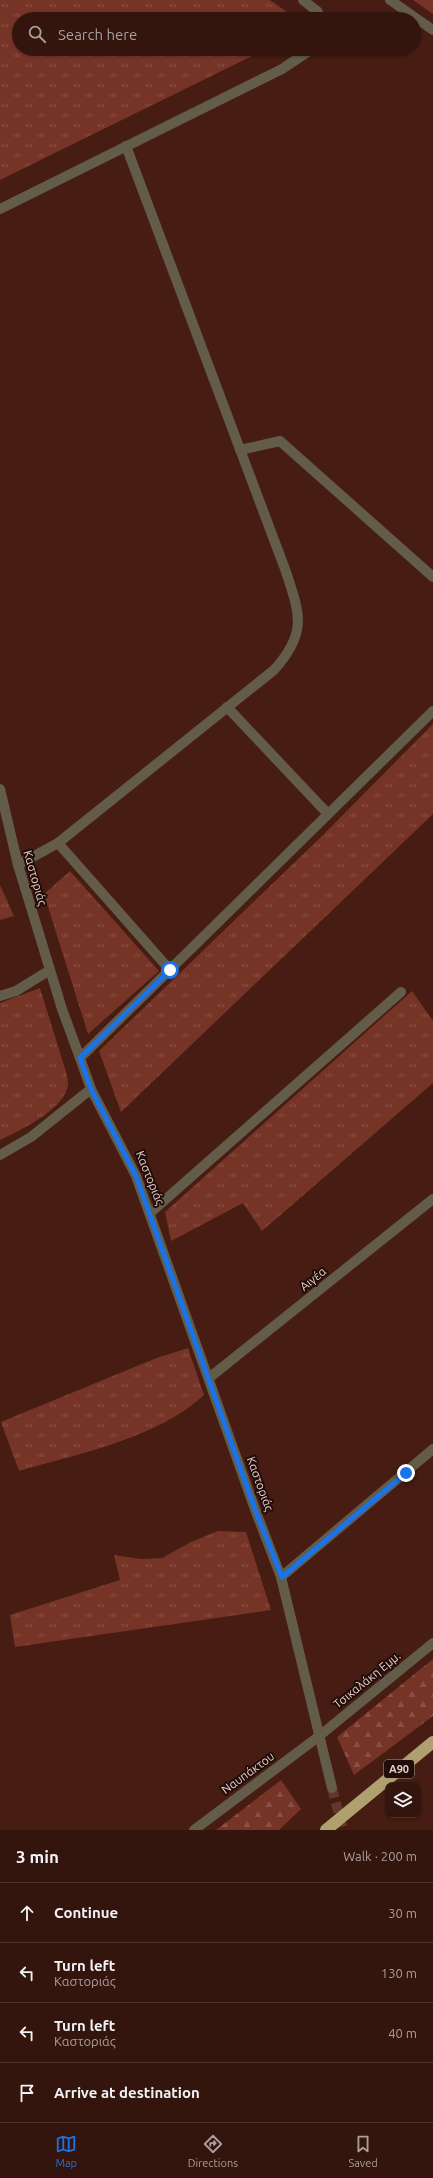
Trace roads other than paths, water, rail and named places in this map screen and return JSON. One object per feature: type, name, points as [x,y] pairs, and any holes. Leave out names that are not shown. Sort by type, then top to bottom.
[{"type":"highway","name":"Α90","points":[[326,1830],[433,1742]]},
{"type":"street","points":[[304,0],[318,12]]},
{"type":"street","points":[[390,0],[407,12]]},
{"type":"street","points":[[421,22],[433,30]]},
{"type":"street","points":[[0,209],[282,69],[302,56]]},
{"type":"street","points":[[18,865],[58,843],[274,670],[286,656],[295,640],[299,621],[294,596],[126,146]]},
{"type":"street","points":[[240,450],[280,441],[433,577]]},
{"type":"street","points":[[227,707],[328,814]]},
{"type":"street","points":[[80,1058],[433,711]]},
{"type":"street","name":"Καστοριάς","points":[[0,789],[18,865],[50,970],[91,1089],[130,1160],[282,1577],[318,1738],[332,1788]]},
{"type":"street","points":[[58,843],[170,970]]},
{"type":"street","points":[[0,996],[16,991],[50,970]]},
{"type":"street","points":[[150,1213],[401,992]]},
{"type":"street","points":[[0,1155],[37,1133],[91,1089]]},
{"type":"street","name":"Αιγέα","points":[[209,1378],[433,1199]]},
{"type":"street","points":[[282,1577],[433,1449]]},
{"type":"street","name":"Τσικαλάκη Εμμ.","points":[[318,1738],[433,1643]]},
{"type":"street","name":"Ναυπάκτου","points":[[194,1830],[318,1738]]},
{"type":"tunnel","points":[[332,1788],[343,1830]]}]
